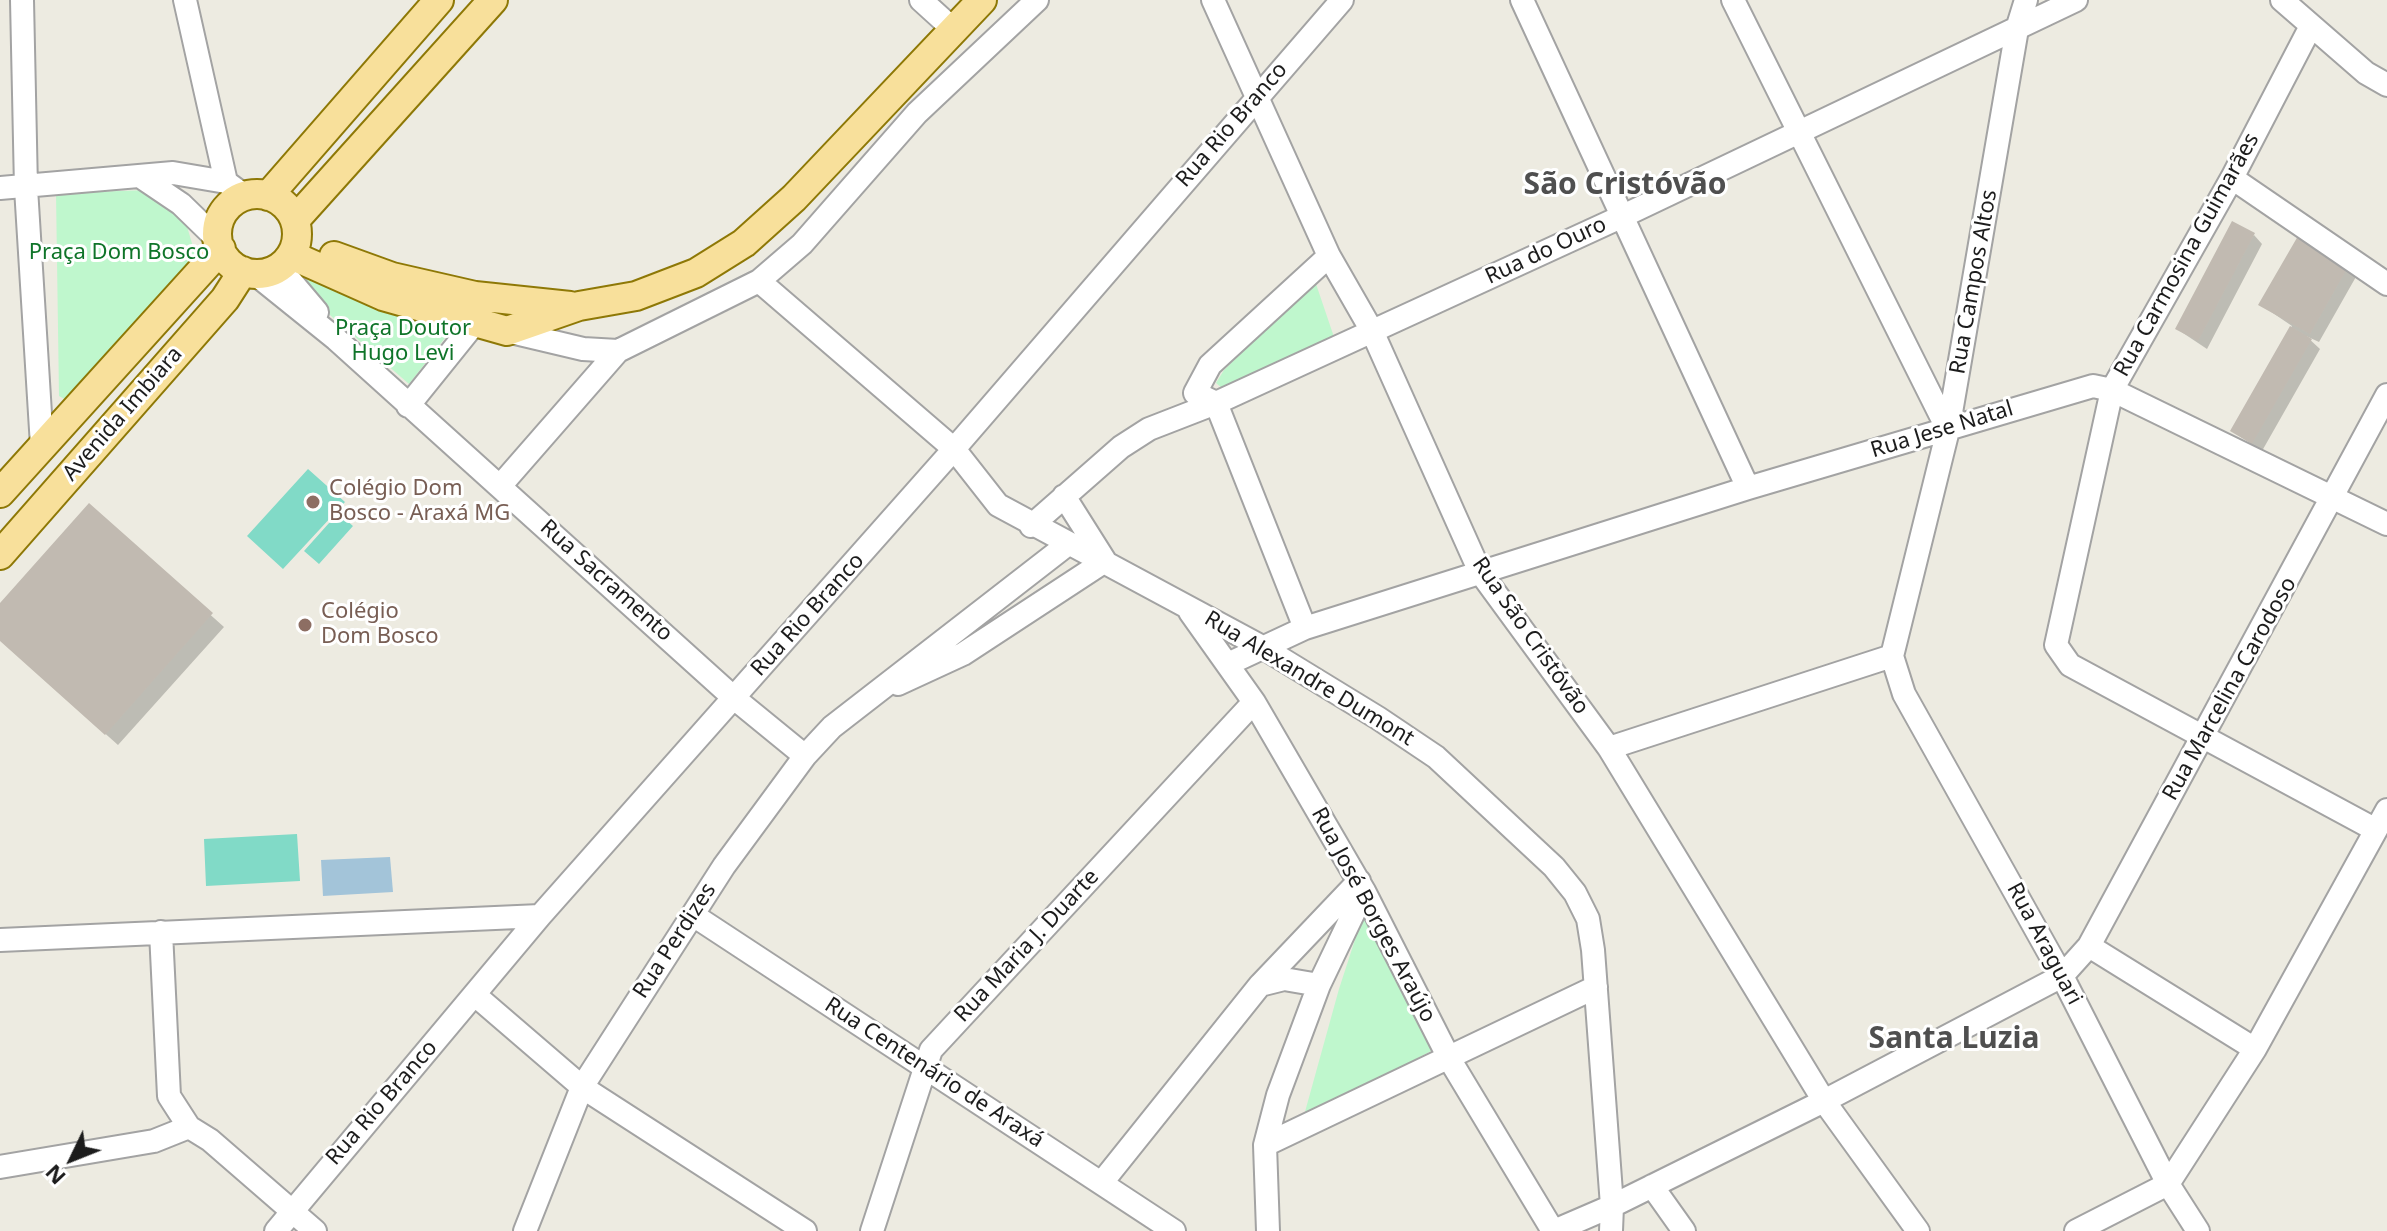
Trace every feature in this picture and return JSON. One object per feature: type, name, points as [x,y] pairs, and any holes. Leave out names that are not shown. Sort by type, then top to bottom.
[{"type":"main road","points":[[439,0],[226,208],[218,229],[219,245],[234,266],[276,255],[388,286],[474,324],[507,331],[579,306],[636,296],[696,273],[744,243],[794,198],[982,0]]},
{"type":"main road","name":"Avenida Imbiara","points":[[0,555],[225,299],[276,255],[493,0]]},
{"type":"main road","points":[[246,191],[285,205],[276,255]]},
{"type":"main road","name":"Avenida Imbiara","points":[[0,493],[219,245]]},
{"type":"main road","points":[[388,286],[579,306]]},
{"type":"street","points":[[22,0],[26,188],[42,446]]},
{"type":"street","points":[[185,0],[246,191]]},
{"type":"street","points":[[921,0],[954,30]]},
{"type":"street","points":[[501,485],[618,351],[759,281],[802,244],[917,113],[1037,0]]},
{"type":"street","name":"Rua São Cristóvão","points":[[1213,0],[1329,256],[1372,331],[1480,572],[1609,748],[1824,1101],[1918,1231]]},
{"type":"street","name":"Rua Rio Branco","points":[[276,1231],[540,916],[954,449],[1342,0]]},
{"type":"street","points":[[1522,0],[1748,488]]},
{"type":"street","points":[[1733,0],[1948,430]]},
{"type":"street","name":"Rua Campos Altos","points":[[1892,656],[1948,430],[2017,29],[2026,0]]},
{"type":"street","name":"Rua do Ouro","points":[[1031,526],[1121,447],[1149,429],[1216,403],[1623,216],[1797,129],[2076,0]]},
{"type":"street","points":[[2284,0],[2366,73],[2387,85]]},
{"type":"street","name":"Rua Carmosina Guimarães","points":[[2311,26],[2232,178],[2112,390],[2056,645],[2070,665],[2376,830]]},
{"type":"street","points":[[0,188],[173,173],[246,191]]},
{"type":"street","points":[[141,177],[181,204],[219,245]]},
{"type":"street","points":[[2232,178],[2387,284]]},
{"type":"street","name":"Rua Sacramento","points":[[276,255],[336,339],[734,698],[805,756]]},
{"type":"street","points":[[1305,628],[1216,403],[1195,393],[1210,365],[1329,256]]},
{"type":"street","name":"Rua Alexandre Dumont","points":[[759,281],[954,449],[998,505],[1031,526],[1105,561],[1262,647],[1378,718],[1436,757],[1554,867],[1575,893],[1588,919],[1596,987],[1612,1206],[1611,1231]]},
{"type":"street","points":[[408,406],[474,324]]},
{"type":"street","points":[[507,331],[583,349],[618,351]]},
{"type":"street","name":"Rua Jese Natal","points":[[1228,664],[1305,628],[1748,488],[1948,430],[2052,395],[2093,386],[2112,390],[2336,496],[2387,524]]},
{"type":"street","name":"Rua Marcelina Carodoso","points":[[2062,976],[2089,946],[2336,496],[2387,395]]},
{"type":"street","points":[[883,691],[963,654],[1105,561],[1064,496]]},
{"type":"street","points":[[883,691],[920,656],[1068,544]]},
{"type":"street","name":"Rua José Borges Araújo","points":[[1184,605],[1254,702],[1361,886],[1450,1060],[1553,1231]]},
{"type":"street","points":[[1609,748],[1892,656]]},
{"type":"street","name":"Rua Araguari","points":[[1892,656],[1904,694],[2062,976],[2168,1184],[2198,1231]]},
{"type":"street","name":"Rua Perdizes","points":[[525,1231],[582,1087],[693,915],[805,756],[832,727],[883,691]]},
{"type":"street","name":"Rua Maria J. Duarte","points":[[872,1231],[931,1050],[1254,702]]},
{"type":"street","points":[[2076,1231],[2168,1184],[2255,1049],[2387,810]]},
{"type":"street","points":[[1103,1181],[1260,985],[1361,886]]},
{"type":"street","points":[[1268,1231],[1265,1145],[1278,1095],[1319,985],[1361,886]]},
{"type":"street","name":"Rua Centenário de Araxá","points":[[693,915],[923,1068],[1103,1181],[1174,1231]]},
{"type":"street","points":[[0,940],[540,916]]},
{"type":"street","points":[[161,932],[169,1096],[189,1127],[210,1140],[315,1231]]},
{"type":"street","points":[[2089,946],[2255,1049]]},
{"type":"street","points":[[1553,1231],[1612,1206],[1824,1101],[2062,976]]},
{"type":"street","points":[[1260,985],[1284,979],[1319,985]]},
{"type":"street","points":[[1265,1145],[1450,1060],[1596,987]]},
{"type":"street","points":[[475,995],[582,1087],[805,1231]]},
{"type":"street","points":[[0,1167],[154,1141],[189,1127]]},
{"type":"street","points":[[1652,1186],[1684,1231]]},
{"type":"green space","name":"Praça Dom Bosco","points":[[151,190],[186,223],[196,257],[70,402],[59,396],[56,193]]},
{"type":"green space","name":"Praça Doutor Hugo Levi","points":[[302,276],[452,329],[409,384],[323,309]]},
{"type":"green space","points":[[1315,281],[1334,337],[1222,388],[1216,383],[1224,370]]},
{"type":"green space","points":[[1364,912],[1433,1050],[1303,1119],[1339,989]]},
{"type":"shaded area","points":[[308,469],[345,502],[283,569],[247,536]]},
{"type":"shaded area","points":[[338,513],[353,526],[319,564],[304,551]]},
{"type":"shaded area","points":[[297,834],[300,881],[206,886],[204,839]]},
{"type":"shaded area","points":[[390,857],[393,892],[323,896],[321,860]]},
{"type":"building","points":[[2232,221],[2255,233],[2198,341],[2175,329]]},
{"type":"building","points":[[2298,236],[2349,265],[2310,334],[2258,305]]},
{"type":"building","points":[[2290,326],[2312,339],[2252,444],[2230,431]]},
{"type":"building","points":[[89,503],[213,613],[105,735],[0,641],[0,603]]},
{"type":"place","name":"Colégio Dom Bosco - Araxá MG","points":[[313,502]]},
{"type":"place","name":"Colégio Dom Bosco","points":[[305,625]]},
{"type":"district","name":"São Cristóvão","points":[[1625,185]]},
{"type":"district","name":"Santa Luzia","points":[[1954,1039]]}]
